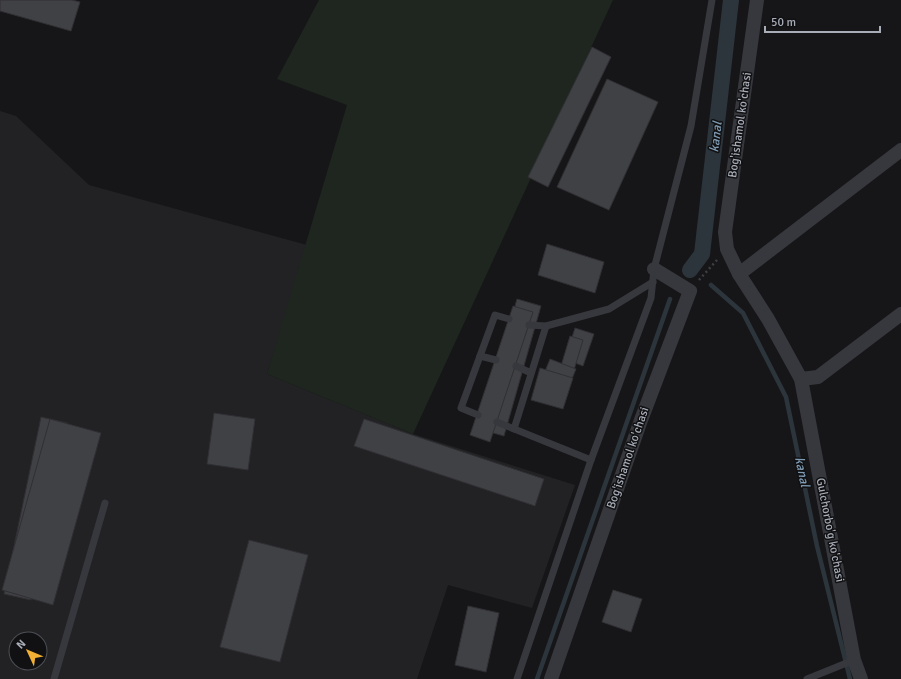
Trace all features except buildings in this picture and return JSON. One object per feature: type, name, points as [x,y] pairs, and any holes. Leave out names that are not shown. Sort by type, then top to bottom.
[{"type":"street","name":"Bog'ishamol ko'chasi","points":[[739,274],[727,249],[725,232],[757,0]]},
{"type":"street","points":[[739,274],[901,150]]},
{"type":"street","name":"Gulchorbo'g ko'chasi","points":[[739,274],[768,319],[801,379],[853,661],[861,679]]},
{"type":"street","points":[[653,276],[690,291]]},
{"type":"street","name":"Bog'ishamol ko'chasi","points":[[551,679],[641,420],[690,291]]},
{"type":"street","points":[[801,379],[818,377],[901,314]]},
{"type":"lane","points":[[517,679],[591,460],[651,298],[653,276],[691,126],[712,0]]},
{"type":"lane","points":[[529,325],[546,326],[609,309],[653,276]]},
{"type":"lane","points":[[478,415],[461,408],[495,315],[509,319]]},
{"type":"lane","points":[[514,429],[546,326]]},
{"type":"lane","points":[[480,356],[496,360]]},
{"type":"lane","points":[[516,366],[531,373]]},
{"type":"lane","points":[[497,422],[591,460]]},
{"type":"lane","points":[[54,679],[104,503]]},
{"type":"lane","points":[[806,679],[853,661]]},
{"type":"path","points":[[690,291],[727,249]]},
{"type":"shaded area","points":[[319,0],[613,0],[413,434],[267,374],[347,105],[277,79]]},
{"type":"shaded area","points":[[0,111],[16,116],[89,185],[307,245],[267,374],[413,434],[575,485],[532,608],[448,585],[417,679],[0,679]]},
{"type":"waterway","name":"kanal","points":[[690,270],[702,254],[731,0]]},
{"type":"waterway","name":"kanal","points":[[711,285],[743,313],[786,397],[817,546],[850,679]]},
{"type":"waterway","name":"kanal","points":[[537,679],[670,299]]}]
